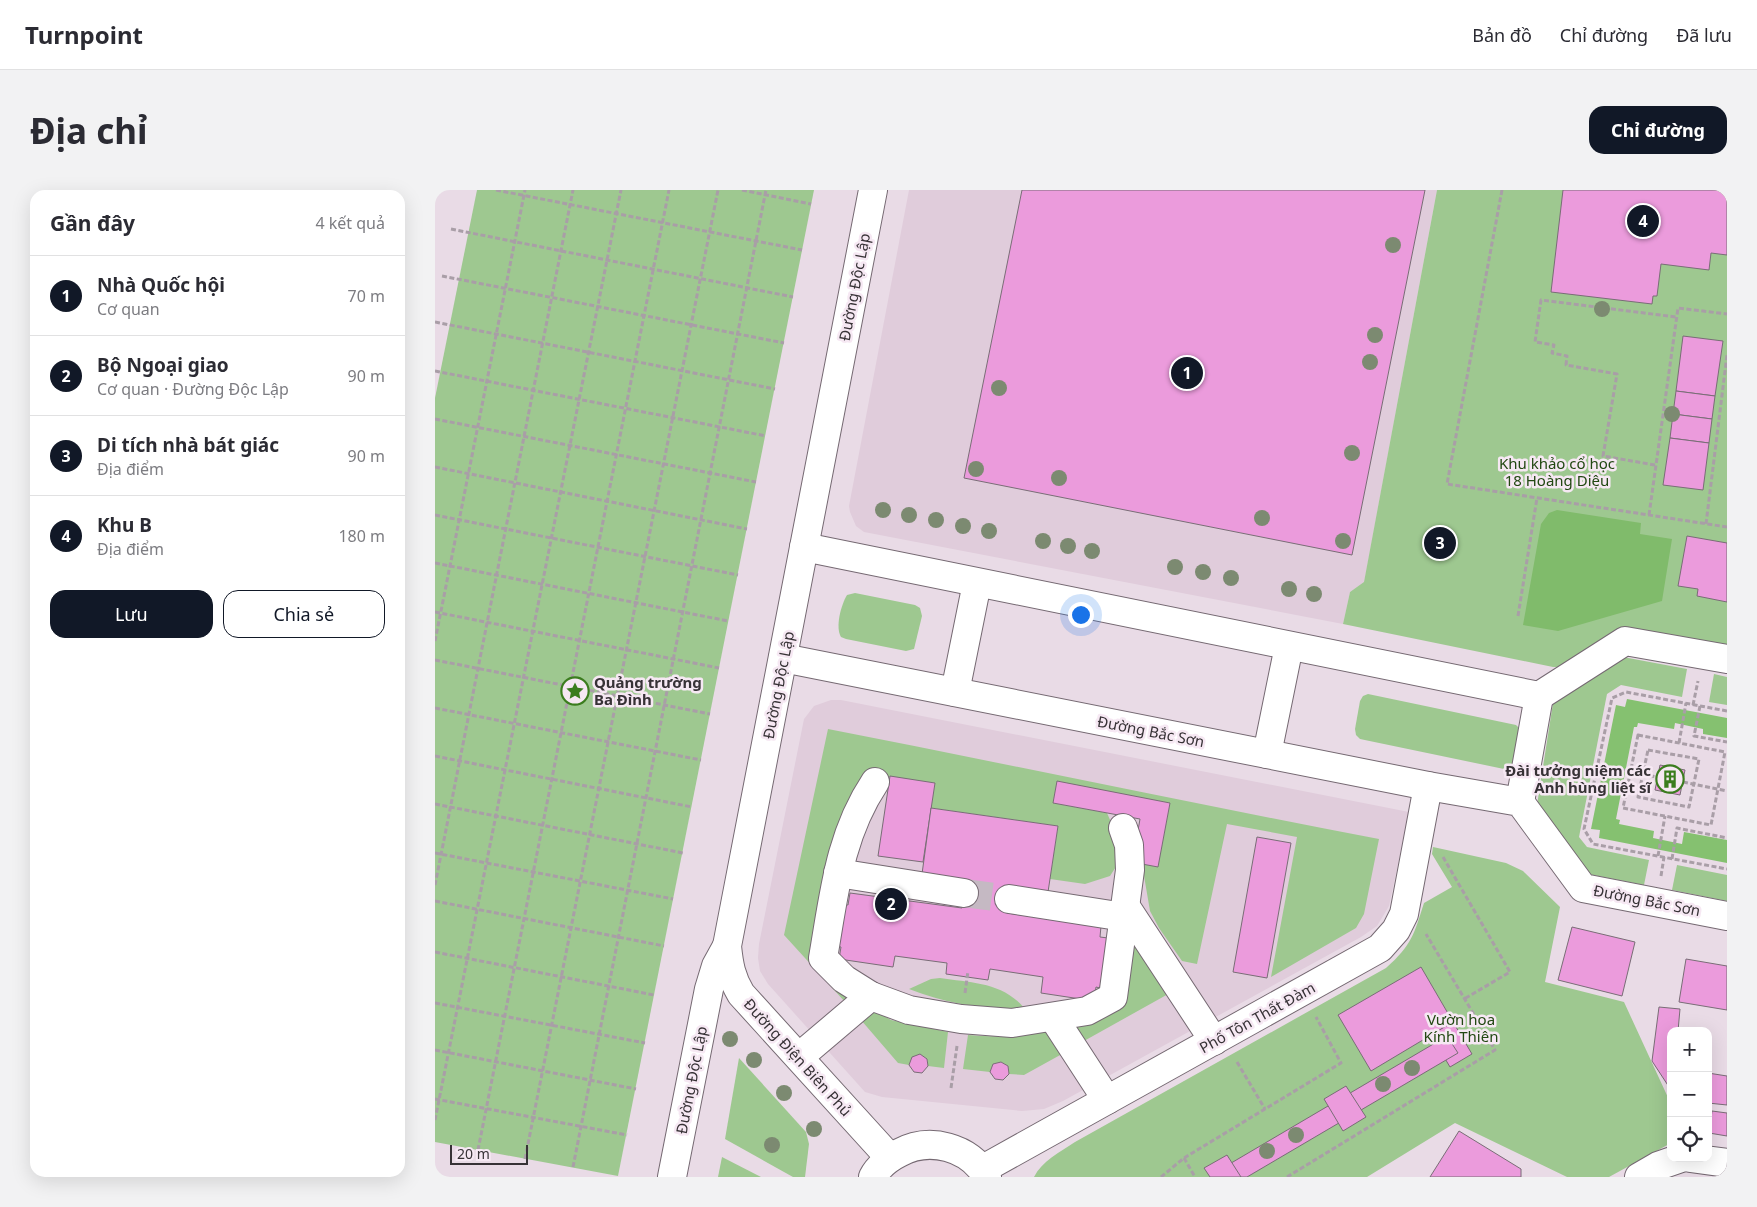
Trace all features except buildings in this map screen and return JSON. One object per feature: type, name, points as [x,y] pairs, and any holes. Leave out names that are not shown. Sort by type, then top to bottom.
[{"type":"main road","name":"Đường Độc Lập","points":[[672,1177],[709,989],[716,966],[727,946],[873,190]]},
{"type":"main road","points":[[804,547],[1539,696],[1625,641],[1727,659]]},
{"type":"main road","points":[[955,692],[977,583]]},
{"type":"main road","points":[[1267,754],[1289,646]]},
{"type":"main road","name":"Đường Bắc Sơn","points":[[783,658],[1428,786],[1520,802],[1583,888],[1727,916]]},
{"type":"main road","points":[[1520,802],[1539,696]]},
{"type":"main road","points":[[875,782],[862,801],[843,848],[823,958],[844,979],[871,996],[909,1010],[961,1019],[1012,1024],[1087,1011],[1113,997],[1130,870],[1129,845],[1123,828]]},
{"type":"main road","name":"Phố Tôn Thất Đàm","points":[[985,1173],[1107,1100],[1380,948],[1396,930],[1403,914],[1428,786]]},
{"type":"main road","points":[[838,873],[964,893]]},
{"type":"main road","points":[[1009,899],[1125,912],[1214,1041]]},
{"type":"main road","name":"Đường Điện Biên Phủ","points":[[727,946],[732,978],[741,994],[799,1057],[881,1167]]},
{"type":"main road","points":[[799,1057],[871,996]]},
{"type":"main road","points":[[1053,1018],[1107,1100]]},
{"type":"main road","points":[[881,1167],[908,1148],[928,1144],[949,1147],[968,1155],[985,1173]]},
{"type":"main road","points":[[1712,1161],[1727,1163]]},
{"type":"main road","points":[[1639,1177],[1670,1162]]},
{"type":"path","points":[[496,190],[802,250]]},
{"type":"path","points":[[435,641],[525,190]]},
{"type":"path","points":[[435,884],[573,190]]},
{"type":"path","points":[[435,1120],[437,1100],[459,1008],[621,190]]},
{"type":"path","points":[[478,1150],[669,190]]},
{"type":"path","points":[[525,1159],[718,190]]},
{"type":"path","points":[[742,190],[766,192],[811,204]]},
{"type":"path","points":[[1502,190],[1447,484],[1727,527]]},
{"type":"path","points":[[573,1167],[766,192]]},
{"type":"path","points":[[451,229],[793,297]]},
{"type":"path","points":[[442,276],[784,343]]},
{"type":"path","points":[[1655,465],[1603,456],[1617,374],[1565,364],[1567,356],[1552,353],[1554,345],[1535,342],[1541,300],[1676,317]]},
{"type":"path","points":[[1649,515],[1678,308],[1727,314]]},
{"type":"path","points":[[435,322],[775,389]]},
{"type":"path","points":[[1706,524],[1727,355]]},
{"type":"path","points":[[435,371],[765,436]]},
{"type":"path","points":[[1722,393],[1727,393]]},
{"type":"path","points":[[435,419],[756,482]]},
{"type":"path","points":[[435,467],[747,528]]},
{"type":"path","points":[[1518,616],[1537,498]]},
{"type":"path","points":[[435,515],[738,575]]},
{"type":"path","points":[[435,563],[729,621]]},
{"type":"path","points":[[435,612],[719,668]]},
{"type":"path","points":[[435,660],[710,714]]},
{"type":"path","points":[[1727,711],[1626,692],[1612,698],[1585,829],[1593,844],[1727,869]]},
{"type":"path","points":[[1679,743],[1686,703]]},
{"type":"path","points":[[1700,706],[1694,736],[1727,742]]},
{"type":"path","points":[[435,708],[701,760]]},
{"type":"path","points":[[1638,735],[1725,752],[1711,825],[1623,808],[1630,772],[1638,735]]},
{"type":"path","points":[[1648,750],[1699,760],[1694,784],[1689,807],[1639,797],[1648,750]]},
{"type":"path","points":[[435,756],[692,807]]},
{"type":"path","points":[[1598,765],[1657,777]]},
{"type":"path","points":[[1683,782],[1727,790]]},
{"type":"path","points":[[435,804],[683,853]]},
{"type":"path","points":[[1658,856],[1665,816]]},
{"type":"path","points":[[1671,859],[1677,828],[1727,838]]},
{"type":"path","points":[[435,853],[673,899]]},
{"type":"path","points":[[1441,854],[1510,972],[1464,999]]},
{"type":"path","points":[[435,901],[664,946]]},
{"type":"path","points":[[1287,1177],[1495,1050],[1426,934]]},
{"type":"path","points":[[435,952],[654,995]]},
{"type":"path","points":[[435,1003],[645,1043]]},
{"type":"path","points":[[1161,1177],[1184,1158],[1341,1063],[1316,1018]]},
{"type":"path","points":[[951,1088],[961,1019]]},
{"type":"path","points":[[435,1050],[636,1089]]},
{"type":"path","points":[[1237,1062],[1265,1109]]},
{"type":"path","points":[[437,1100],[627,1136]]},
{"type":"path","points":[[1184,1158],[1195,1177]]},
{"type":"shaded area","points":[[909,190],[1437,190],[1364,583],[1350,592],[1343,624],[864,532],[856,526],[849,506]]},
{"type":"shaded area","points":[[1557,510],[1641,523],[1640,534],[1672,539],[1662,601],[1558,631],[1523,625],[1541,524],[1549,513]]},
{"type":"shaded area","points":[[1627,699],[1727,718],[1727,738],[1703,734],[1703,729],[1675,723],[1674,729],[1638,723],[1637,727],[1634,727],[1616,819],[1620,820],[1619,824],[1654,831],[1653,838],[1682,844],[1684,832],[1727,840],[1727,863],[1599,838],[1600,830],[1591,829],[1616,705],[1625,707]]},
{"type":"shaded area","points":[[831,700],[841,700],[1409,812],[1389,906],[1377,926],[1361,937],[1063,1101],[1044,1109],[1022,1111],[882,1097],[865,1092],[768,984],[760,971],[758,958],[759,944],[804,719],[814,706]]},
{"type":"green space","name":"Quảng trường Ba Đình","points":[[477,190],[814,190],[618,1176],[435,1142],[435,398]]},
{"type":"green space","name":"Khu khảo cổ học 18 Hoàng Diệu","points":[[1437,190],[1727,190],[1727,646],[1626,627],[1566,664],[1553,667],[1343,624],[1350,592],[1364,582]]},
{"type":"green space","points":[[855,593],[915,605],[920,608],[922,616],[914,649],[906,651],[841,637],[839,622],[841,610],[847,595]]},
{"type":"green space","points":[[1623,657],[1687,669],[1682,697],[1621,685],[1607,694],[1579,837],[1587,847],[1649,860],[1644,885],[1583,873],[1537,805],[1553,703]]},
{"type":"green space","points":[[1714,674],[1727,677],[1727,705],[1709,702]]},
{"type":"green space","points":[[1368,694],[1516,725],[1520,729],[1514,765],[1504,769],[1360,739],[1356,735],[1355,729],[1360,701],[1363,696]]},
{"type":"green space","points":[[828,729],[1379,839],[1364,914],[1356,928],[1271,977],[1297,837],[1227,824],[1197,964],[1182,961],[1159,928],[1150,911],[1142,864],[1158,866],[1170,803],[1057,782],[1053,803],[1107,813],[1121,845],[1121,859],[1110,876],[1085,884],[1050,879],[1058,826],[931,808],[935,783],[875,775],[814,957],[855,998],[846,1003],[784,935]]},
{"type":"green space","name":"Vườn hoa Kính Thiên","points":[[1433,847],[1506,863],[1523,871],[1560,907],[1545,982],[1624,1002],[1667,1095],[1667,1145],[1609,1177],[1567,1177],[1455,1123],[1367,1177],[1034,1177],[1042,1166],[1075,1142],[1386,968],[1407,946],[1424,903],[1452,887],[1432,854]]},
{"type":"green space","points":[[1677,865],[1727,875],[1727,901],[1672,890]]},
{"type":"green space","points":[[1131,941],[1170,993],[1084,1041],[1069,1025],[1090,1020]]},
{"type":"green space","points":[[940,978],[986,985],[997,989],[1007,993],[1025,1009],[996,1009],[966,1005],[909,989],[931,979]]},
{"type":"green space","points":[[871,1008],[891,1020],[948,1032],[944,1068],[928,1066],[927,1059],[909,1065],[898,1063],[861,1020]]},
{"type":"green space","points":[[1048,1029],[1062,1054],[1024,1075],[1009,1074],[1008,1066],[1001,1062],[993,1064],[990,1072],[963,1069],[968,1035],[1018,1035]]},
{"type":"green space","points":[[739,1058],[806,1132],[809,1144],[805,1177],[793,1177],[725,1139]]},
{"type":"green space","points":[[722,1157],[761,1177],[718,1177]]},
{"type":"tunnel","points":[[964,893],[1009,899]]},
{"type":"place","name":"Khu B","points":[[1643,221]]},
{"type":"place","name":"Nhà Quốc hội","points":[[1187,373]]},
{"type":"place","name":"Di tích nhà bát giác","points":[[1440,543]]},
{"type":"place","name":"Quảng trường Ba Đình","points":[[575,691]]},
{"type":"place","name":"Đài tưởng niệm các Anh hùng liệt sĩ","points":[[1670,779]]},
{"type":"place","name":"Bộ Ngoại giao","points":[[891,904]]}]
